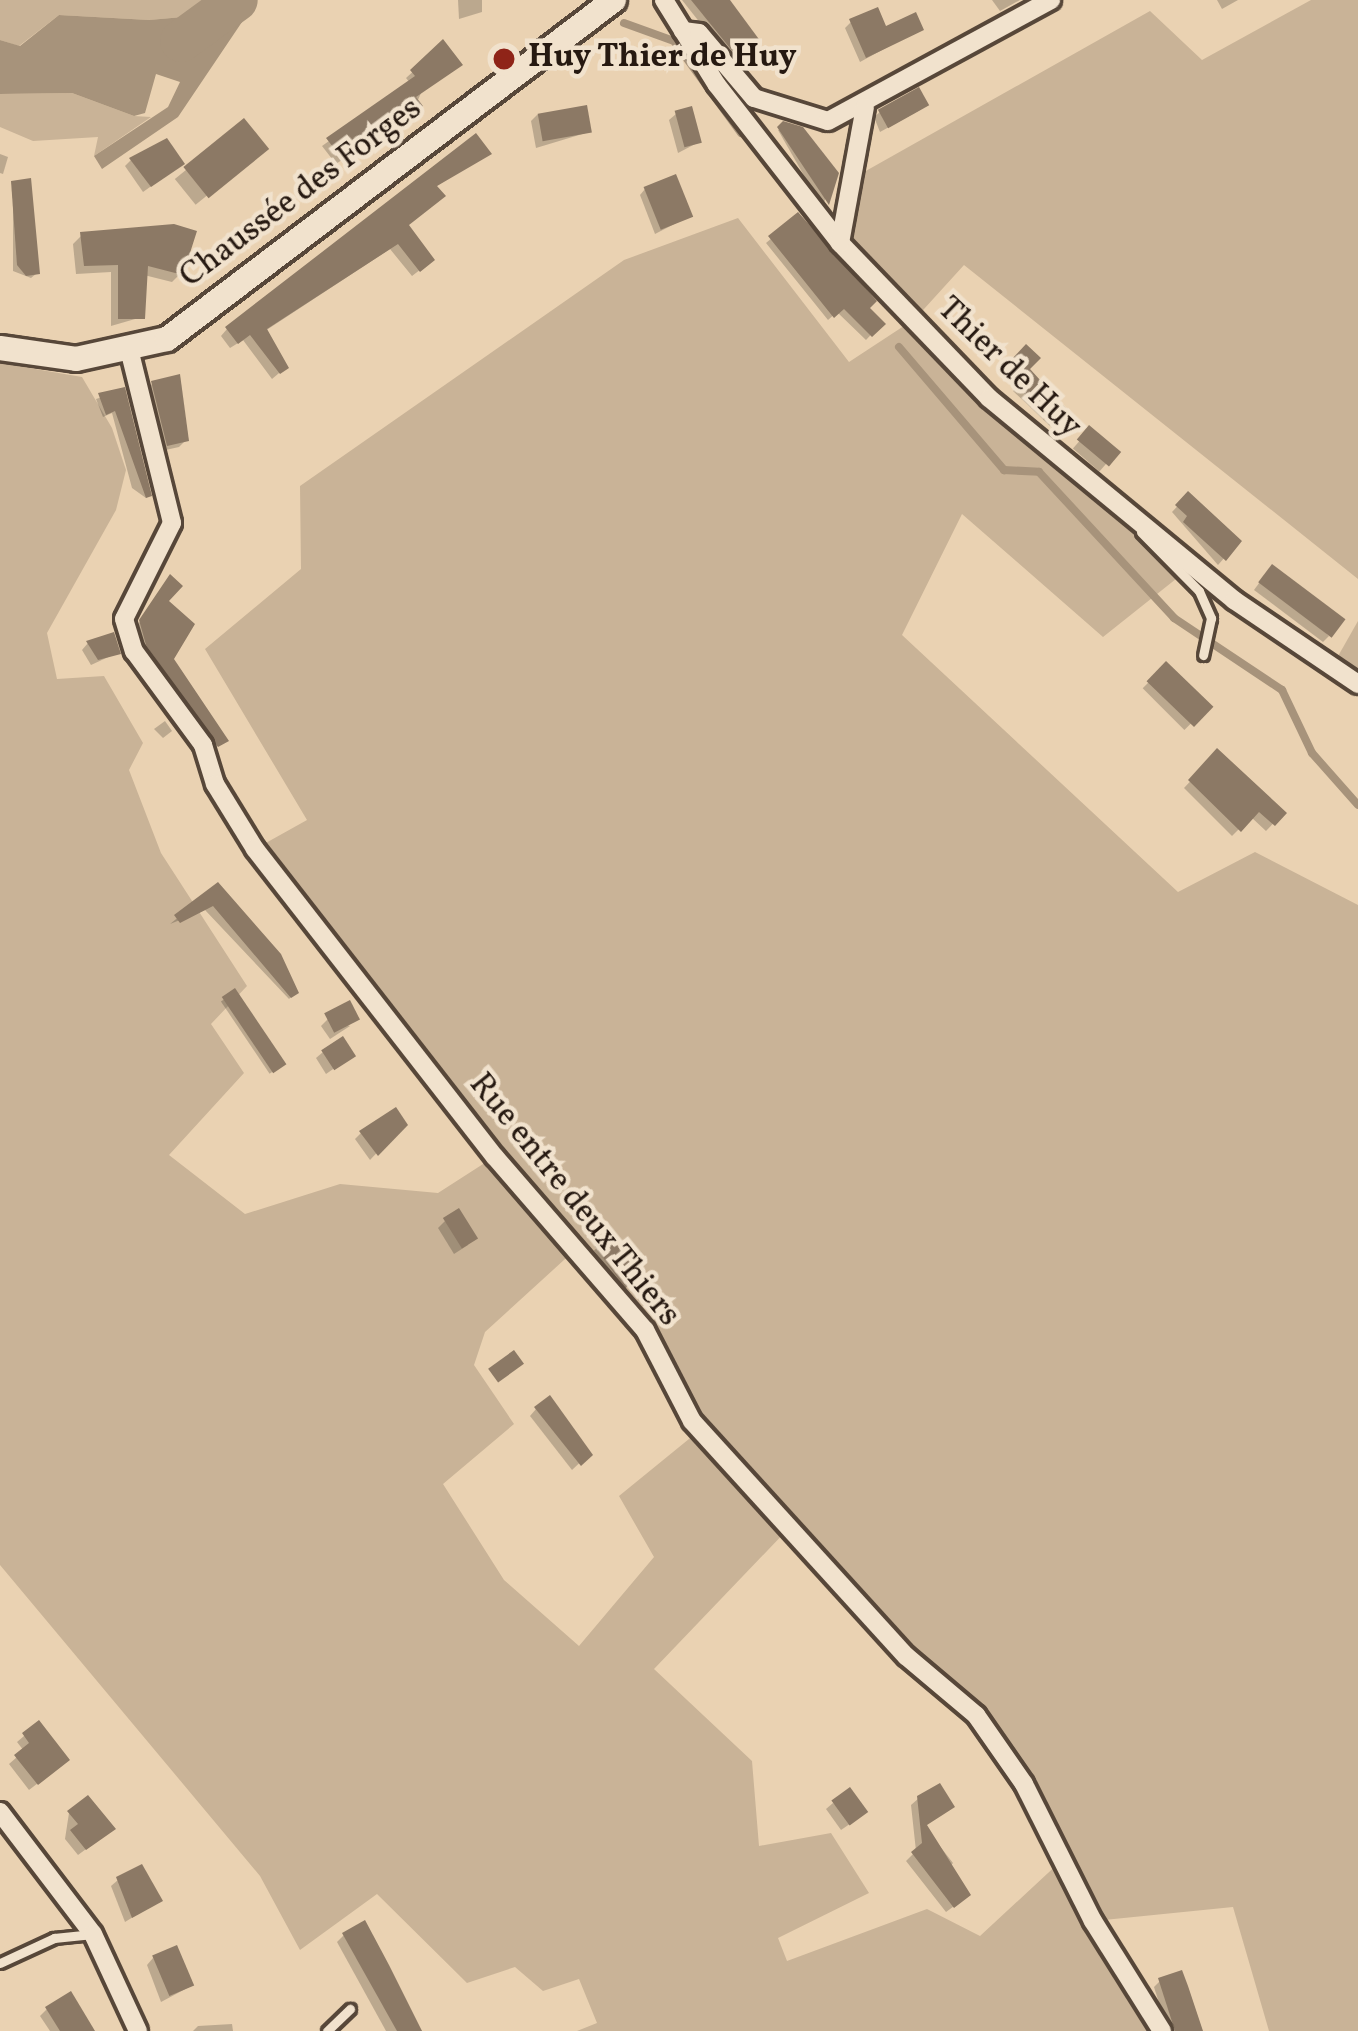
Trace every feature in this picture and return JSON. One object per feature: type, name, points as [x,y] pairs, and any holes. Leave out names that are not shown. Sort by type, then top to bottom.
[{"type":"main road","name":"Chaussée des Forges","points":[[0,348],[76,359],[130,353],[167,339],[614,0]]},
{"type":"street","name":"Thier de Huy","points":[[664,0],[841,243],[988,398],[1135,522],[1358,683]]},
{"type":"street","points":[[841,243],[865,107],[1052,0]]},
{"type":"street","name":"Thier de Huy","points":[[683,31],[699,33],[754,98],[828,121],[865,107]]},
{"type":"street","name":"Rue entre deux Thiers","points":[[130,353],[172,523],[124,620],[134,651],[203,745],[214,784],[255,849],[495,1156],[645,1330],[692,1421],[906,1656],[976,1714],[1024,1784],[1093,1921],[1162,2031]]},
{"type":"street","points":[[0,1812],[93,1934],[138,2031]]},
{"type":"lane","points":[[1135,522],[1198,591],[1210,626],[1203,656]]},
{"type":"lane","points":[[0,1963],[55,1938],[93,1934]]},
{"type":"lane","points":[[327,2031],[350,2009]]},
{"type":"shaded area","points":[[0,0],[239,0],[228,13],[149,20],[59,15],[19,46],[0,40]]},
{"type":"shaded area","points":[[1311,0],[1358,0],[1358,579],[964,265],[914,320],[1191,567],[1103,637],[962,514],[902,635],[1178,892],[1255,852],[1358,905],[1358,2031],[1269,2031],[1233,1907],[1094,1921],[1162,2031],[577,2031],[597,2023],[579,1979],[543,1991],[515,1967],[467,1983],[377,1894],[300,1950],[260,1876],[0,1565],[0,363],[82,377],[112,428],[126,470],[116,510],[47,633],[57,679],[104,676],[143,743],[129,770],[161,853],[247,986],[211,1024],[244,1073],[169,1155],[245,1214],[340,1184],[438,1193],[494,1157],[255,849],[307,820],[205,649],[301,569],[300,486],[624,260],[738,218],[849,362],[913,320],[840,243],[848,181],[1150,11],[1202,60]],"holes":[[[576,1249],[645,1330],[700,1430],[619,1496],[654,1557],[579,1646],[504,1580],[443,1484],[514,1424],[474,1365],[485,1332]],[[788,1529],[976,1715],[1062,1860],[980,1936],[927,1909],[787,1961],[778,1938],[869,1893],[831,1833],[759,1846],[752,1761],[654,1669]]]},
{"type":"shaded area","points":[[228,13],[242,22],[178,117],[102,169],[94,156],[168,107],[180,82],[156,74],[145,113],[134,116],[72,93],[0,94],[0,40],[20,46],[59,15],[149,20]]},
{"type":"shaded area","points":[[72,93],[134,116],[151,117],[94,156],[98,137],[33,141],[0,127],[0,94]]},
{"type":"shaded area","points":[[1358,621],[1358,684],[1333,665]]},
{"type":"building","points":[[691,0],[730,0],[761,42],[738,58]]},
{"type":"building","points":[[878,7],[886,26],[916,12],[924,30],[866,58],[849,19]]},
{"type":"building","points":[[443,39],[463,65],[416,97],[423,106],[343,160],[326,138],[415,76],[410,70]]},
{"type":"building","points":[[919,87],[929,105],[888,128],[878,110]]},
{"type":"building","points":[[587,105],[592,133],[543,141],[538,114]]},
{"type":"building","points":[[692,106],[702,143],[684,147],[675,111]]},
{"type":"building","points":[[244,118],[269,149],[209,198],[183,167]]},
{"type":"building","points":[[783,121],[803,127],[839,173],[829,205],[777,127]]},
{"type":"building","points":[[476,133],[492,154],[437,186],[446,196],[409,225],[435,260],[420,272],[398,244],[267,329],[289,368],[280,374],[250,335],[238,344],[225,327]]},
{"type":"building","points":[[167,138],[185,164],[151,187],[129,158]]},
{"type":"building","points":[[676,174],[693,217],[661,230],[644,187]]},
{"type":"building","points":[[31,178],[40,274],[26,276],[17,265],[11,181]]},
{"type":"building","points":[[798,212],[877,301],[870,308],[886,324],[872,337],[844,309],[834,318],[768,236]]},
{"type":"building","points":[[174,224],[197,231],[183,275],[148,266],[145,319],[118,319],[118,265],[84,266],[80,232]]},
{"type":"building","points":[[1026,344],[1041,358],[1030,369],[1072,415],[1061,428],[1015,385],[1025,374],[1011,360]]},
{"type":"building","points":[[180,374],[189,441],[167,446],[151,381]]},
{"type":"building","points":[[125,387],[152,496],[146,498],[115,411],[106,415],[98,393]]},
{"type":"building","points":[[1089,425],[1121,452],[1109,467],[1077,440]]},
{"type":"building","points":[[1188,491],[1242,541],[1226,561],[1183,522],[1187,516],[1175,505]]},
{"type":"building","points":[[1272,564],[1345,619],[1332,638],[1258,582]]},
{"type":"building","points":[[170,574],[183,586],[169,601],[195,624],[174,659],[229,741],[218,747],[146,645],[139,620]]},
{"type":"building","points":[[114,632],[121,654],[98,660],[86,641]]},
{"type":"building","points":[[1166,661],[1213,707],[1194,727],[1147,681]]},
{"type":"building","points":[[1217,748],[1287,813],[1275,826],[1259,812],[1241,832],[1188,780]]},
{"type":"building","points":[[218,882],[281,954],[299,993],[291,998],[213,906],[180,923],[174,915]]},
{"type":"building","points":[[235,988],[286,1064],[273,1073],[222,997]]},
{"type":"building","points":[[350,1000],[360,1020],[334,1033],[324,1013]]},
{"type":"building","points":[[343,1036],[356,1056],[334,1070],[321,1050]]},
{"type":"building","points":[[396,1107],[408,1125],[378,1156],[359,1131]]},
{"type":"building","points":[[459,1208],[478,1239],[462,1249],[443,1218]]},
{"type":"building","points":[[610,1235],[641,1277],[625,1288],[595,1246]]},
{"type":"building","points":[[514,1350],[524,1364],[498,1383],[488,1369]]},
{"type":"building","points":[[550,1395],[593,1455],[581,1466],[534,1407]]},
{"type":"building","points":[[39,1720],[70,1760],[38,1785],[14,1755],[29,1743],[22,1733]]},
{"type":"building","points":[[940,1783],[955,1807],[927,1825],[971,1895],[954,1908],[911,1852],[922,1843],[917,1796]]},
{"type":"building","points":[[850,1787],[868,1812],[850,1826],[831,1801]]},
{"type":"building","points":[[88,1795],[116,1829],[86,1850],[70,1830],[78,1824],[67,1811]]},
{"type":"building","points":[[142,1864],[163,1901],[132,1918],[116,1877]]},
{"type":"building","points":[[365,1920],[422,2031],[397,2031],[342,1933]]},
{"type":"building","points":[[177,1945],[194,1986],[169,1996],[152,1956]]},
{"type":"building","points":[[1182,1970],[1203,2031],[1175,2031],[1158,1978]]},
{"type":"building","points":[[71,1991],[95,2031],[60,2031],[45,2007]]},
{"type":"waterway","points":[[181,41],[237,0]]},
{"type":"waterway","points":[[624,23],[674,41],[741,133]]},
{"type":"waterway","points":[[899,347],[1004,470],[1039,472],[1174,618],[1282,690],[1312,753],[1358,805]]},
{"type":"place","name":"Huy Thier de Huy","points":[[504,59]]}]
